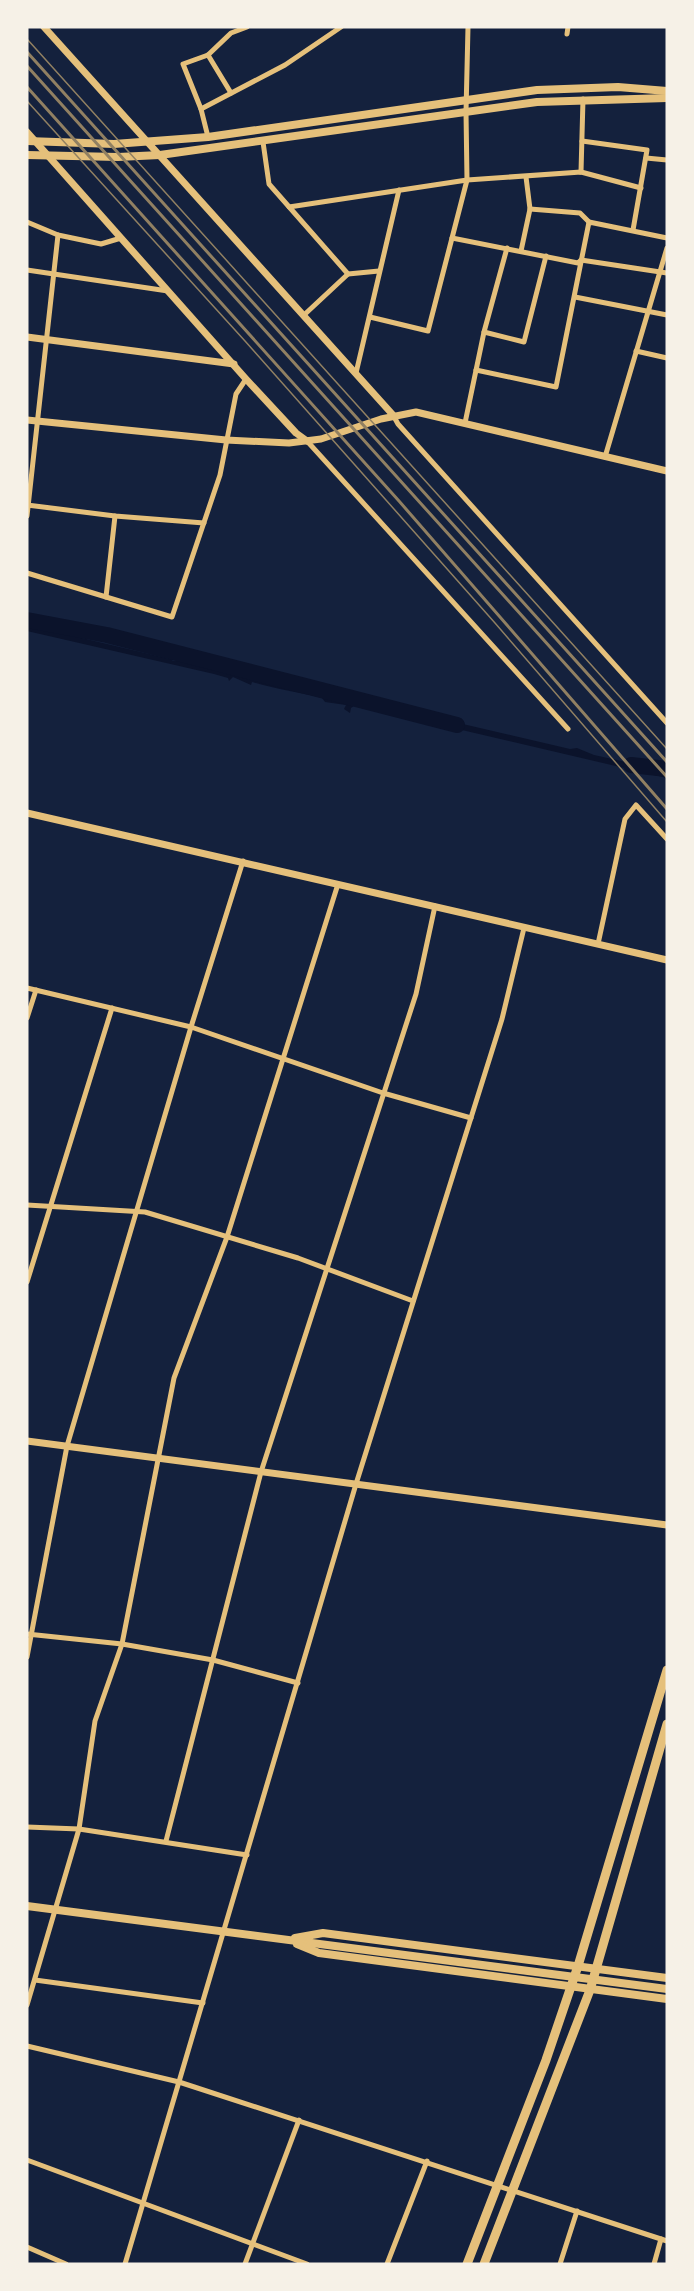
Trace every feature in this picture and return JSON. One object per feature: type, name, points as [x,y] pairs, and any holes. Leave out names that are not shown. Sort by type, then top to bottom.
[{"type":"highway","points":[[467,2264],[546,2060],[571,1987],[667,1670]]},
{"type":"highway","points":[[484,2264],[590,1990],[667,1724]]},
{"type":"main road","points":[[31,142],[114,144],[207,137],[466,99],[583,87],[667,90]]},
{"type":"main road","points":[[27,156],[160,155],[537,102],[667,98]]},
{"type":"main road","points":[[27,1906],[667,1989]]},
{"type":"main road","points":[[286,1939],[323,1933],[667,1978]]},
{"type":"main road","points":[[286,1939],[319,1953],[667,1999]]},
{"type":"street","points":[[44,27],[667,723]]},
{"type":"street","points":[[207,137],[201,109],[183,64],[208,55],[231,33],[247,27]]},
{"type":"street","points":[[201,109],[285,65],[341,27]]},
{"type":"street","points":[[370,317],[428,331],[467,180],[465,112],[468,27]]},
{"type":"street","points":[[468,36],[475,27]]},
{"type":"street","points":[[567,34],[568,27]]},
{"type":"street","points":[[208,55],[231,93]]},
{"type":"street","points":[[581,172],[583,99]]},
{"type":"street","points":[[27,132],[31,142],[48,156],[246,379],[296,434],[307,441],[568,729]]},
{"type":"street","points":[[582,141],[647,150],[633,230]]},
{"type":"street","points":[[263,142],[269,184],[348,274]]},
{"type":"street","points":[[646,158],[667,160]]},
{"type":"street","points":[[289,207],[467,180],[581,172],[640,188]]},
{"type":"street","points":[[521,251],[530,209],[525,177]]},
{"type":"street","points":[[356,374],[399,190]]},
{"type":"street","points":[[530,209],[580,213],[590,222],[667,238]]},
{"type":"street","points":[[27,222],[58,235],[101,244],[121,238]]},
{"type":"street","points":[[476,370],[556,387],[590,222]]},
{"type":"street","points":[[27,516],[58,235]]},
{"type":"street","points":[[452,238],[578,262],[581,260],[667,273]]},
{"type":"street","points":[[465,423],[484,332],[507,248]]},
{"type":"street","points":[[605,457],[667,248]]},
{"type":"street","points":[[484,332],[524,342],[546,256]]},
{"type":"street","points":[[27,270],[168,291]]},
{"type":"street","points":[[304,315],[348,274],[379,271]]},
{"type":"street","points":[[574,297],[667,315]]},
{"type":"street","points":[[27,337],[234,364]]},
{"type":"street","points":[[636,351],[667,358]]},
{"type":"street","points":[[27,573],[172,617],[220,475],[236,394],[246,379]]},
{"type":"street","points":[[27,420],[226,440],[289,443],[321,440],[393,415],[417,412],[667,471]]},
{"type":"street","points":[[28,505],[115,516],[204,523]]},
{"type":"street","points":[[106,597],[115,516]]},
{"type":"street","points":[[598,944],[625,819],[636,805],[667,839]]},
{"type":"street","points":[[27,813],[667,960]]},
{"type":"street","points":[[27,1658],[29,1634],[67,1446],[190,1027],[243,861]]},
{"type":"street","points":[[27,2005],[79,1829],[95,1721],[122,1644],[174,1378],[227,1237],[338,884]]},
{"type":"street","points":[[166,1841],[261,1472],[416,994],[435,906]]},
{"type":"street","points":[[125,2264],[356,1484],[502,1019],[525,928]]},
{"type":"street","points":[[27,988],[190,1027],[383,1093],[471,1118]]},
{"type":"street","points":[[27,1018],[36,990]]},
{"type":"street","points":[[27,1282],[112,1008]]},
{"type":"street","points":[[27,1205],[137,1210],[326,1269],[413,1301]]},
{"type":"street","points":[[27,1441],[667,1525]]},
{"type":"street","points":[[29,1634],[122,1644],[213,1660],[298,1683]]},
{"type":"street","points":[[27,1827],[79,1829],[247,1855]]},
{"type":"street","points":[[34,1980],[203,2003]]},
{"type":"street","points":[[27,2046],[179,2082],[664,2240],[654,2264]]},
{"type":"street","points":[[245,2264],[299,2120]]},
{"type":"street","points":[[27,2160],[307,2264]]},
{"type":"street","points":[[387,2264],[427,2161]]},
{"type":"street","points":[[560,2264],[577,2211]]},
{"type":"street","points":[[27,2247],[66,2264]]},
{"type":"water","points":[[27,627],[170,659],[173,651],[177,655],[172,661],[182,660],[202,666],[238,671],[323,695],[352,699],[434,720],[437,718],[570,749],[577,748],[594,755],[667,771],[667,778],[355,705],[351,708],[350,713],[344,709],[346,705],[325,702],[322,698],[252,682],[251,685],[233,677],[229,681],[228,678],[214,674],[27,631]]},
{"type":"waterway","points":[[27,620],[107,635],[457,725]]},
{"type":"waterway","points":[[631,765],[667,769]]},
{"type":"tram line","points":[[27,39],[667,749]]},
{"type":"tram line","points":[[27,101],[245,341],[495,623],[667,822]]},
{"type":"railway","points":[[27,52],[667,762]]},
{"type":"railway","points":[[27,66],[667,777]]},
{"type":"railway","points":[[27,87],[399,501],[667,809]]}]
